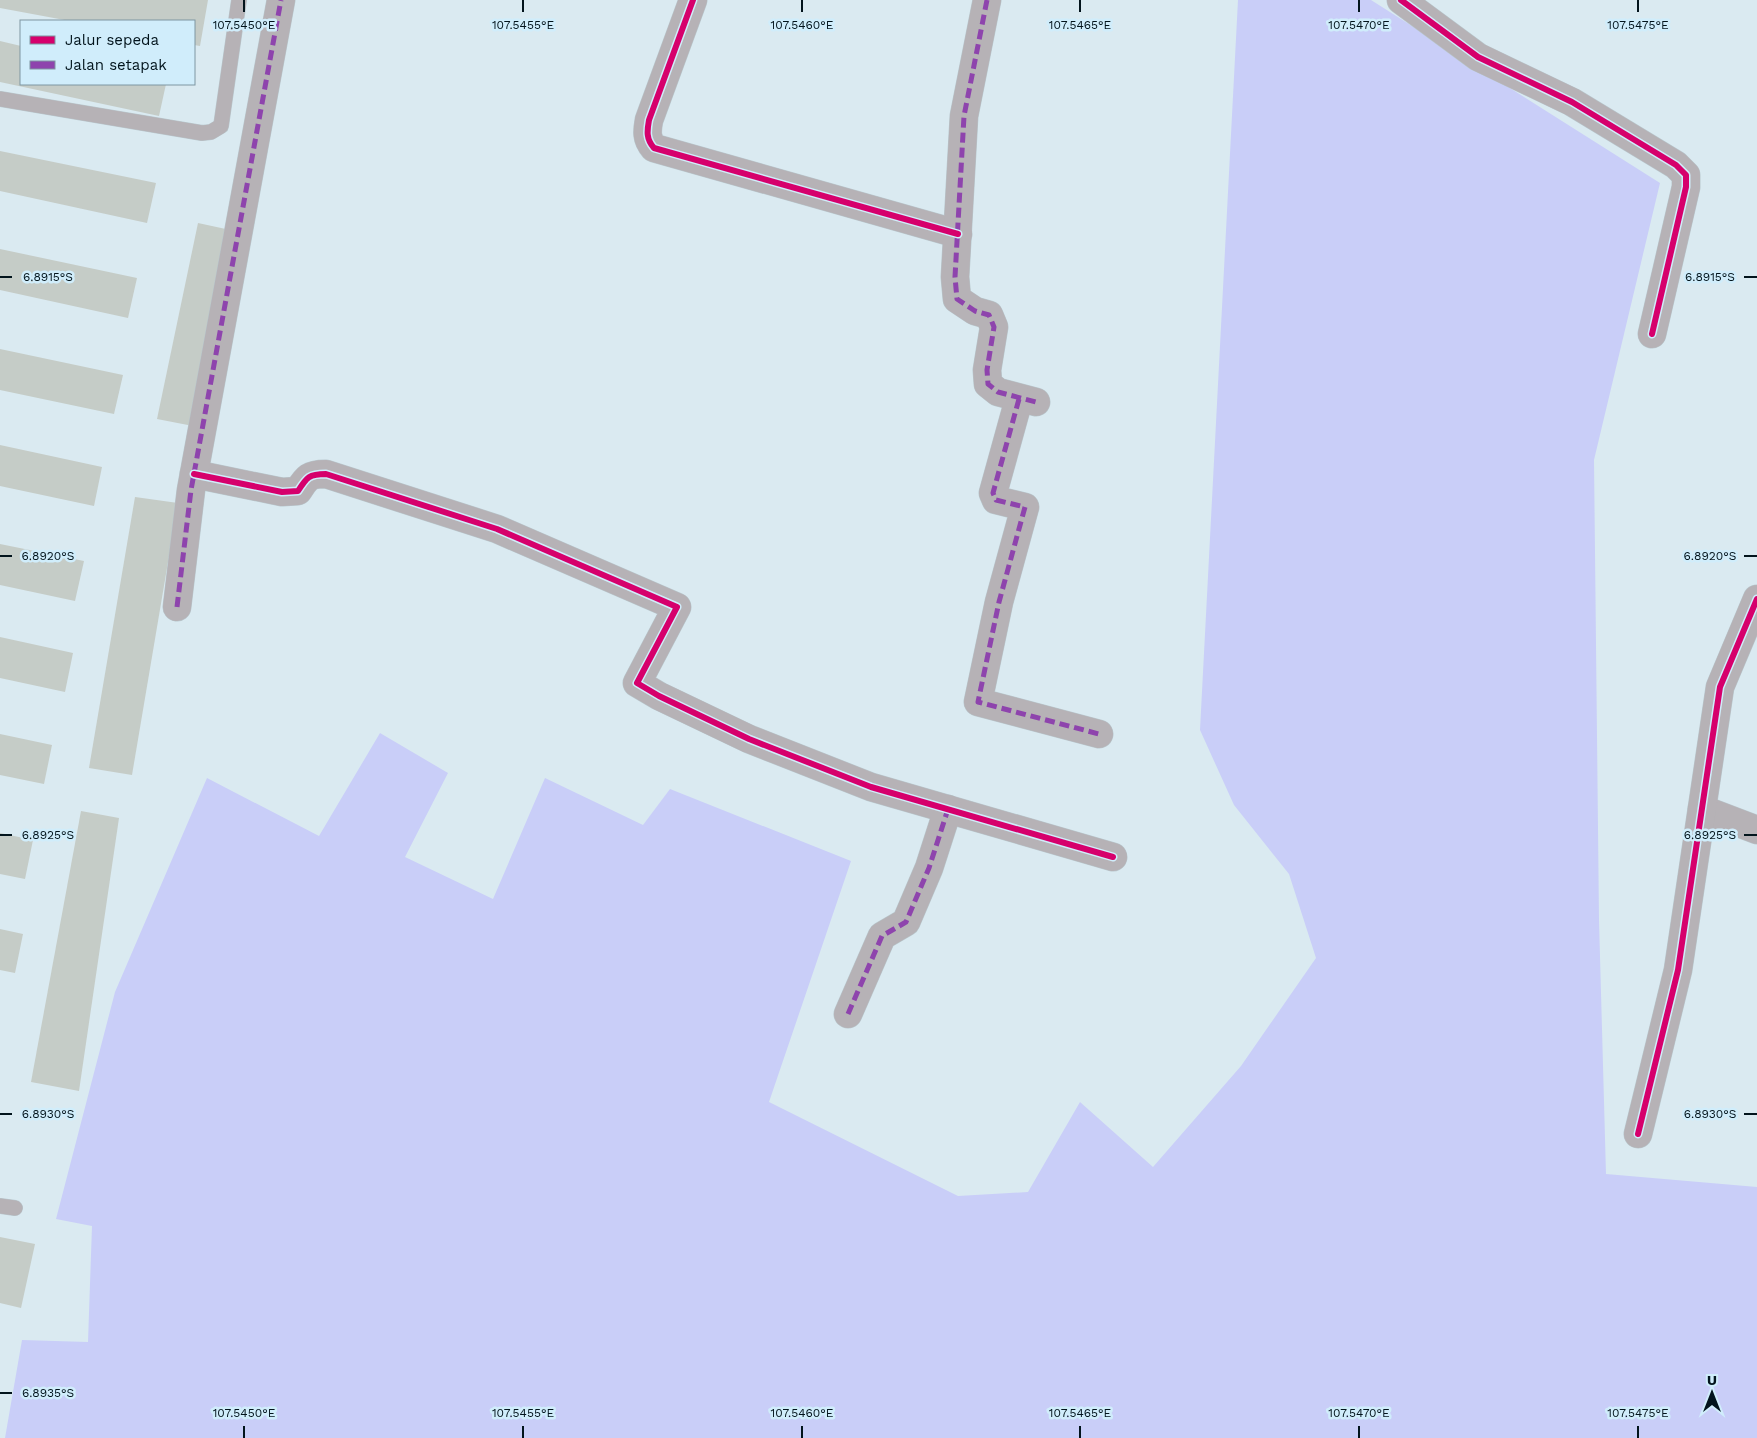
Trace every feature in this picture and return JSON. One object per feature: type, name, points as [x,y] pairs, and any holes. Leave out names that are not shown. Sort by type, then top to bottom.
[{"type":"street","points":[[177,607],[194,474],[281,0]]},
{"type":"street","points":[[692,0],[649,120],[648,142],[654,148],[958,234]]},
{"type":"street","points":[[987,0],[964,116],[956,277],[957,299],[975,311],[989,316],[994,327],[987,370],[988,384],[998,392],[1028,401],[993,493],[996,500],[1025,507],[999,602],[978,702],[1099,734]]},
{"type":"street","points":[[1401,0],[1478,57],[1572,102],[1676,165],[1686,176],[1686,187],[1652,334]]},
{"type":"street","points":[[194,474],[282,492],[298,491],[313,474],[326,474],[497,528],[677,607],[637,682],[660,696],[749,739],[871,787],[1113,857]]},
{"type":"street","points":[[1638,1134],[1678,970],[1720,687],[1757,599]]},
{"type":"street","points":[[848,1014],[882,936],[906,922],[929,868],[948,809]]},
{"type":"street","points":[[1702,809],[1757,830]]},
{"type":"lane","points":[[0,99],[211,132],[221,126],[239,0]]},
{"type":"shaded area","points":[[1238,0],[1371,0],[1660,183],[1594,460],[1599,920],[1606,1174],[1757,1187],[1757,1438],[5,1438],[22,1340],[88,1342],[92,1226],[56,1219],[115,992],[207,778],[319,836],[380,733],[448,773],[405,857],[493,899],[545,778],[643,825],[670,789],[851,861],[769,1102],[958,1196],[1028,1192],[1080,1102],[1153,1167],[1241,1066],[1316,958],[1289,874],[1234,805],[1200,730]]},
{"type":"building","points":[[0,0],[208,0],[200,46],[195,45],[195,20],[65,20],[0,8]]},
{"type":"building","points":[[0,41],[20,46],[20,85],[166,85],[159,116],[0,82]]},
{"type":"building","points":[[0,151],[156,183],[147,223],[0,191]]},
{"type":"building","points":[[198,223],[235,231],[193,426],[157,419]]},
{"type":"building","points":[[0,249],[137,278],[128,318],[0,290]]},
{"type":"building","points":[[0,349],[123,375],[114,414],[0,390]]},
{"type":"building","points":[[0,445],[102,467],[94,506],[0,486]]},
{"type":"building","points":[[135,497],[178,503],[132,775],[89,768]]},
{"type":"building","points":[[0,544],[84,561],[75,601],[0,585]]},
{"type":"building","points":[[0,637],[73,653],[65,692],[0,678]]},
{"type":"building","points":[[0,734],[52,745],[44,784],[0,775]]},
{"type":"building","points":[[81,811],[119,818],[79,1091],[31,1082]]},
{"type":"building","points":[[0,833],[33,840],[25,879],[0,874]]},
{"type":"building","points":[[0,929],[23,934],[15,973],[0,970]]},
{"type":"building","points":[[0,1237],[35,1244],[21,1308],[0,1303]]},
{"type":"marked path","points":[[177,607],[191,490],[281,0]]},
{"type":"marked path","points":[[987,0],[964,116],[955,277],[957,299],[975,311],[989,315],[994,327],[987,370],[988,384],[998,392],[1036,402]]},
{"type":"marked path","points":[[1019,399],[993,493],[996,500],[1025,507],[999,602],[978,702],[1099,734]]},
{"type":"marked path","points":[[848,1014],[882,936],[906,922],[929,868],[948,809]]},
{"type":"cycle path","points":[[693,0],[649,120],[648,135],[654,148],[958,234]]},
{"type":"cycle path","points":[[1401,0],[1478,57],[1572,102],[1676,165],[1686,175],[1686,187],[1652,334]]},
{"type":"cycle path","points":[[194,474],[282,492],[298,491],[309,477],[326,474],[497,529],[677,607],[637,683],[659,696],[749,739],[871,787],[1113,857]]},
{"type":"cycle path","points":[[1638,1134],[1678,970],[1720,687],[1757,599]]}]
